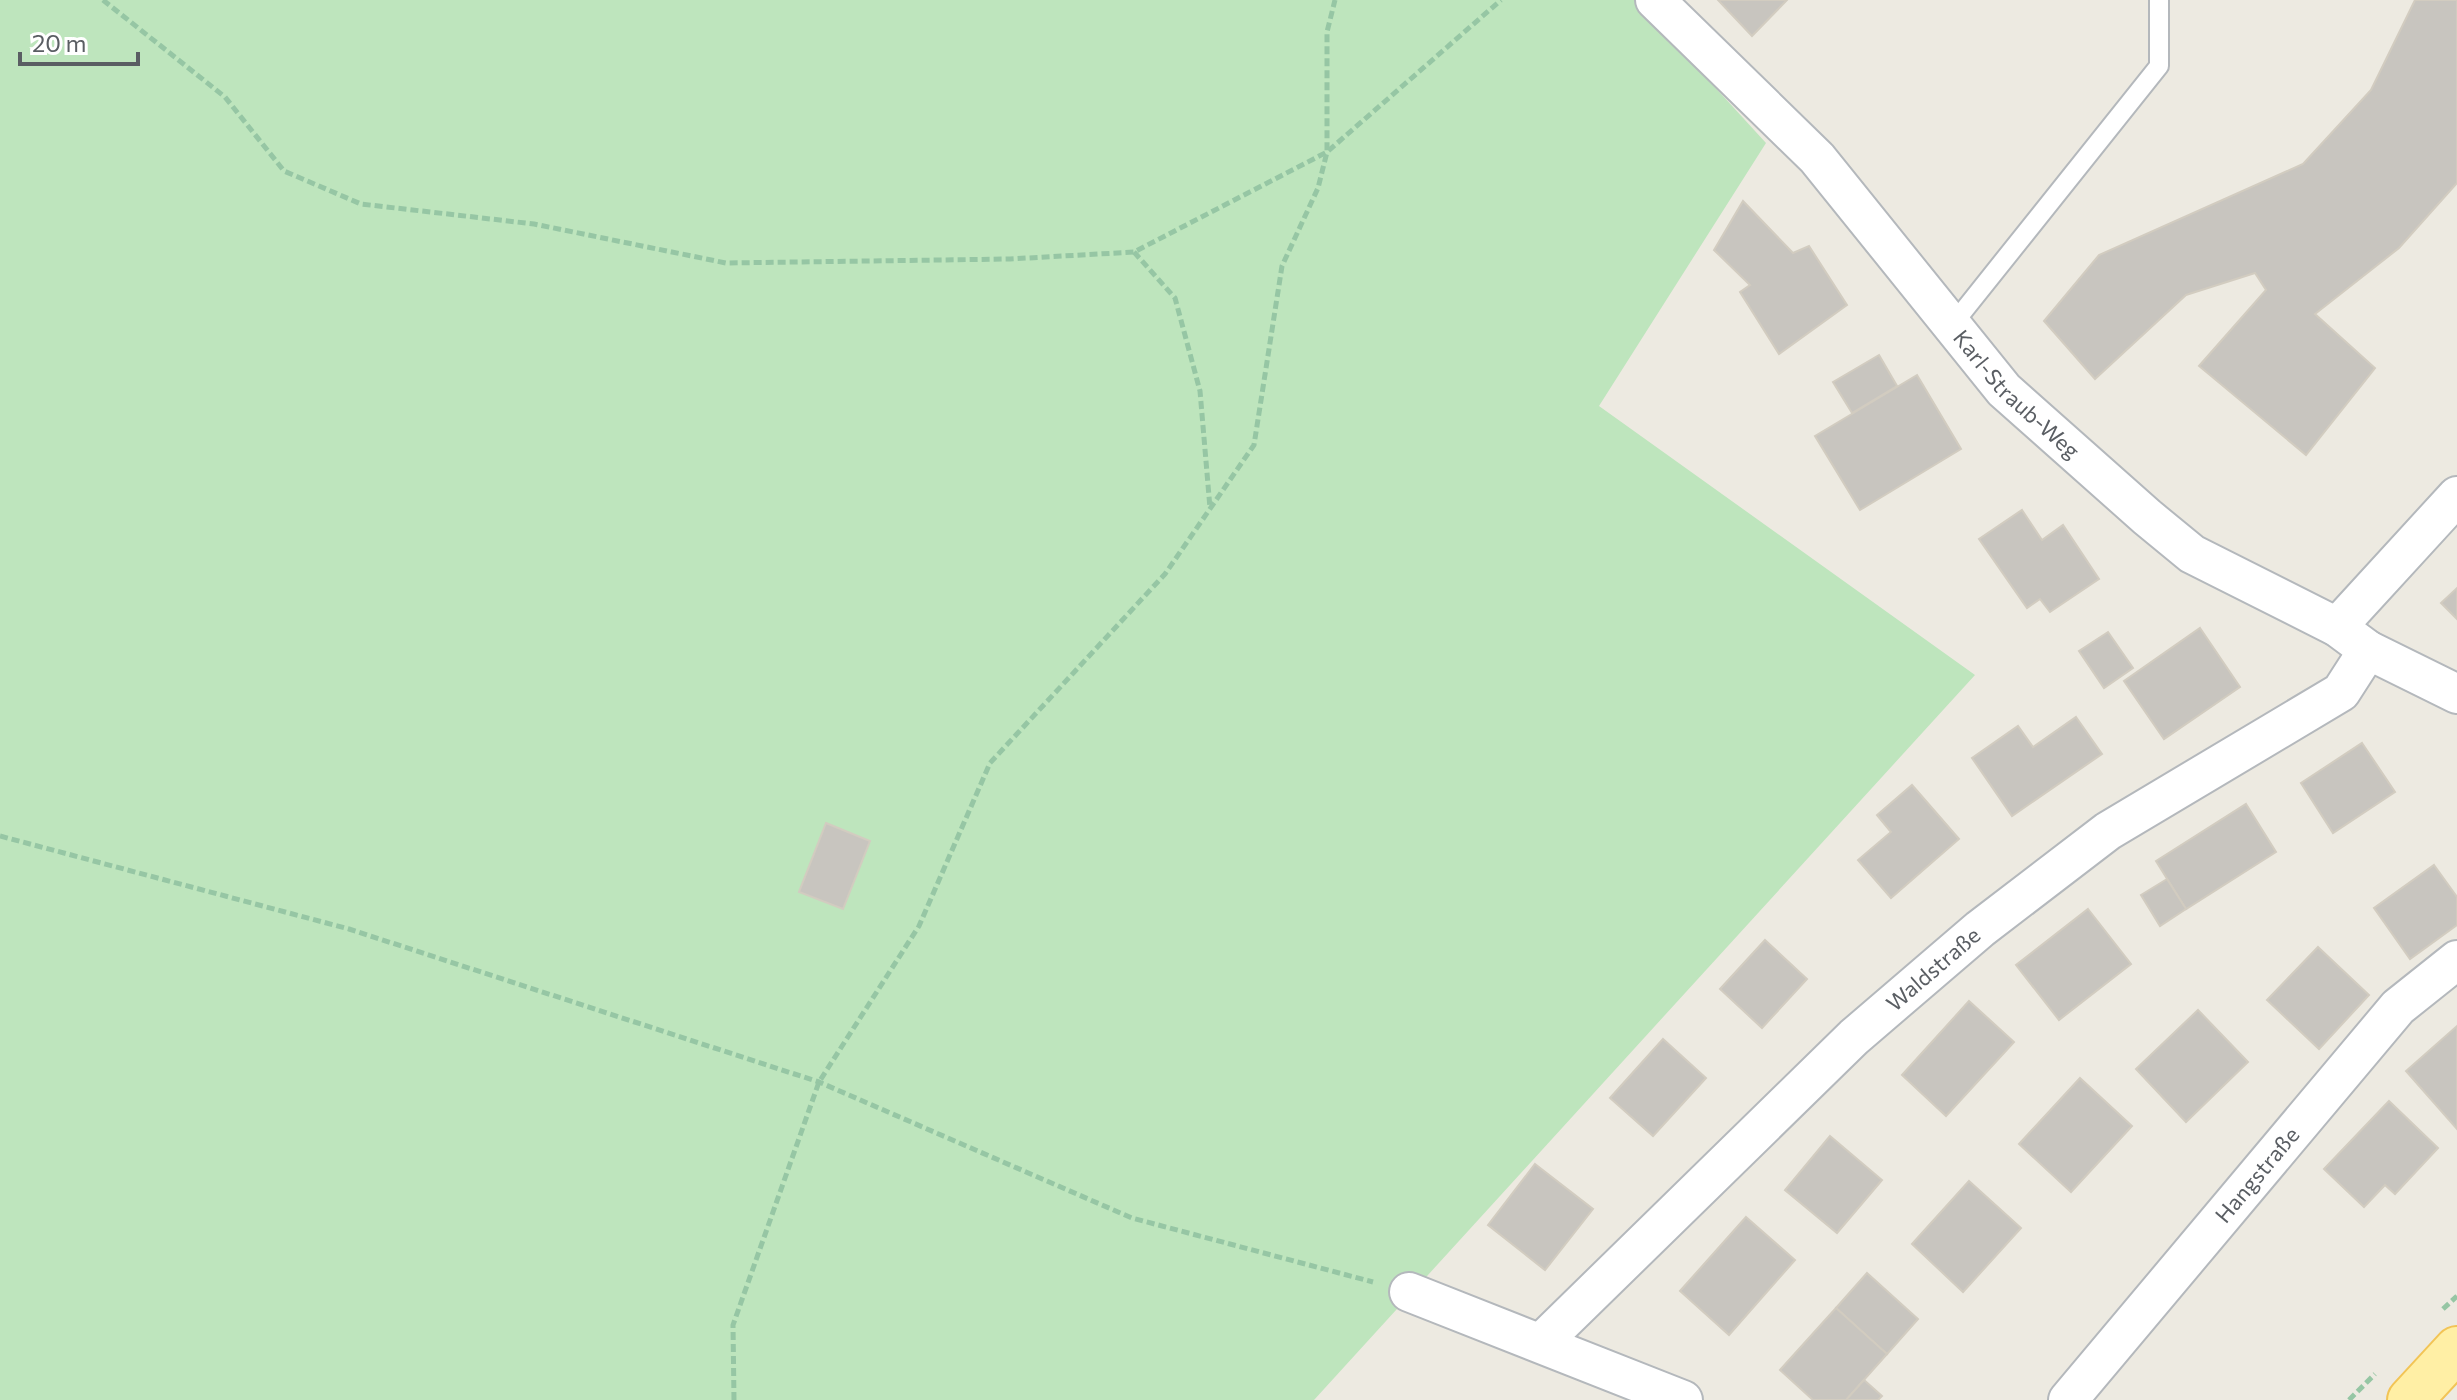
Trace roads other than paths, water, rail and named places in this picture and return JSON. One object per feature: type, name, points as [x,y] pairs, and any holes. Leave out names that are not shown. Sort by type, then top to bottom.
[{"type":"main road","points":[[2410,1400],[2457,1349]]},
{"type":"street","name":"Karl-Straub-Weg","points":[[1655,0],[1817,158],[2004,390],[2192,554],[2337,627],[2368,650],[2457,694]]},
{"type":"street","points":[[2337,627],[2457,496]]},
{"type":"street","name":"Waldstraße","points":[[1541,1343],[1854,1037],[1980,929],[2108,831],[2341,692],[2368,650]]},
{"type":"street","name":"Hangstraße","points":[[2068,1400],[2398,1007],[2457,960]]},
{"type":"street","points":[[1409,1292],[1683,1400]]},
{"type":"lane","points":[[1953,324],[2159,66],[2159,0]]}]
